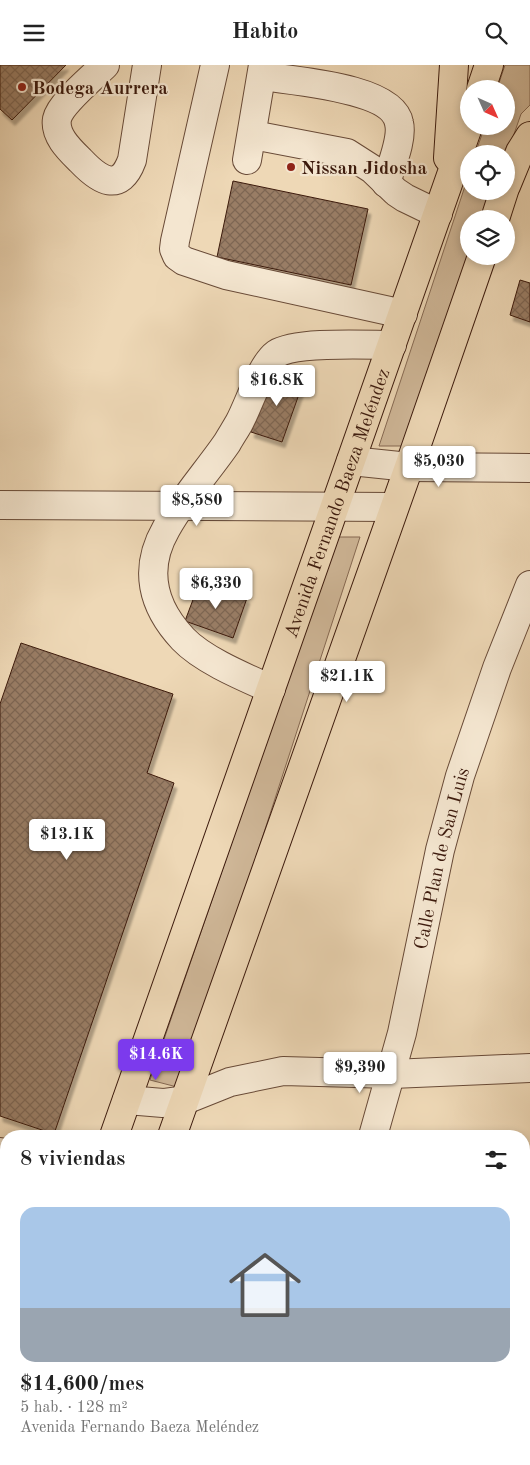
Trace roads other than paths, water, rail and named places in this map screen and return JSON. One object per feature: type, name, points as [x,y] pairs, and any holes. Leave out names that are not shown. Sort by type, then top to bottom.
[{"type":"main road","points":[[442,202],[454,65]]},
{"type":"main road","points":[[484,80],[489,65]]},
{"type":"main road","name":"Avenida Fernando Baeza Meléndez","points":[[116,1130],[465,135]]},
{"type":"main road","points":[[515,164],[530,135]]},
{"type":"main road","points":[[174,1130],[479,265]]},
{"type":"street","points":[[105,65],[65,105],[59,113],[57,121],[60,134],[67,146],[88,169],[101,179],[108,181],[116,180],[123,176],[132,160],[147,65]]},
{"type":"street","points":[[215,65],[175,241],[174,249],[177,256],[184,261],[226,275],[403,314]]},
{"type":"street","points":[[386,183],[400,130],[396,113],[375,98],[357,91],[263,71],[250,147],[347,153],[366,165],[386,183],[405,198],[442,202]]},
{"type":"street","points":[[271,689],[204,655],[183,640],[166,617],[156,597],[152,572],[157,550],[165,531],[180,506],[226,444],[239,423],[267,363],[276,354],[289,348],[306,346],[392,345]]},
{"type":"street","points":[[351,461],[409,467],[530,468]]},
{"type":"street","points":[[0,505],[394,507]]},
{"type":"street","name":"Calle Plan de San Luis","points":[[375,1130],[392,1073],[440,850],[460,777],[494,677],[530,585]]},
{"type":"street","points":[[127,1100],[163,1103],[185,1100],[230,1081],[283,1071],[392,1073],[530,1068]]},
{"type":"place","name":"Bodega Aurrera","points":[[22,87]]},
{"type":"place","name":"Nissan Jidosha","points":[[291,167]]}]
